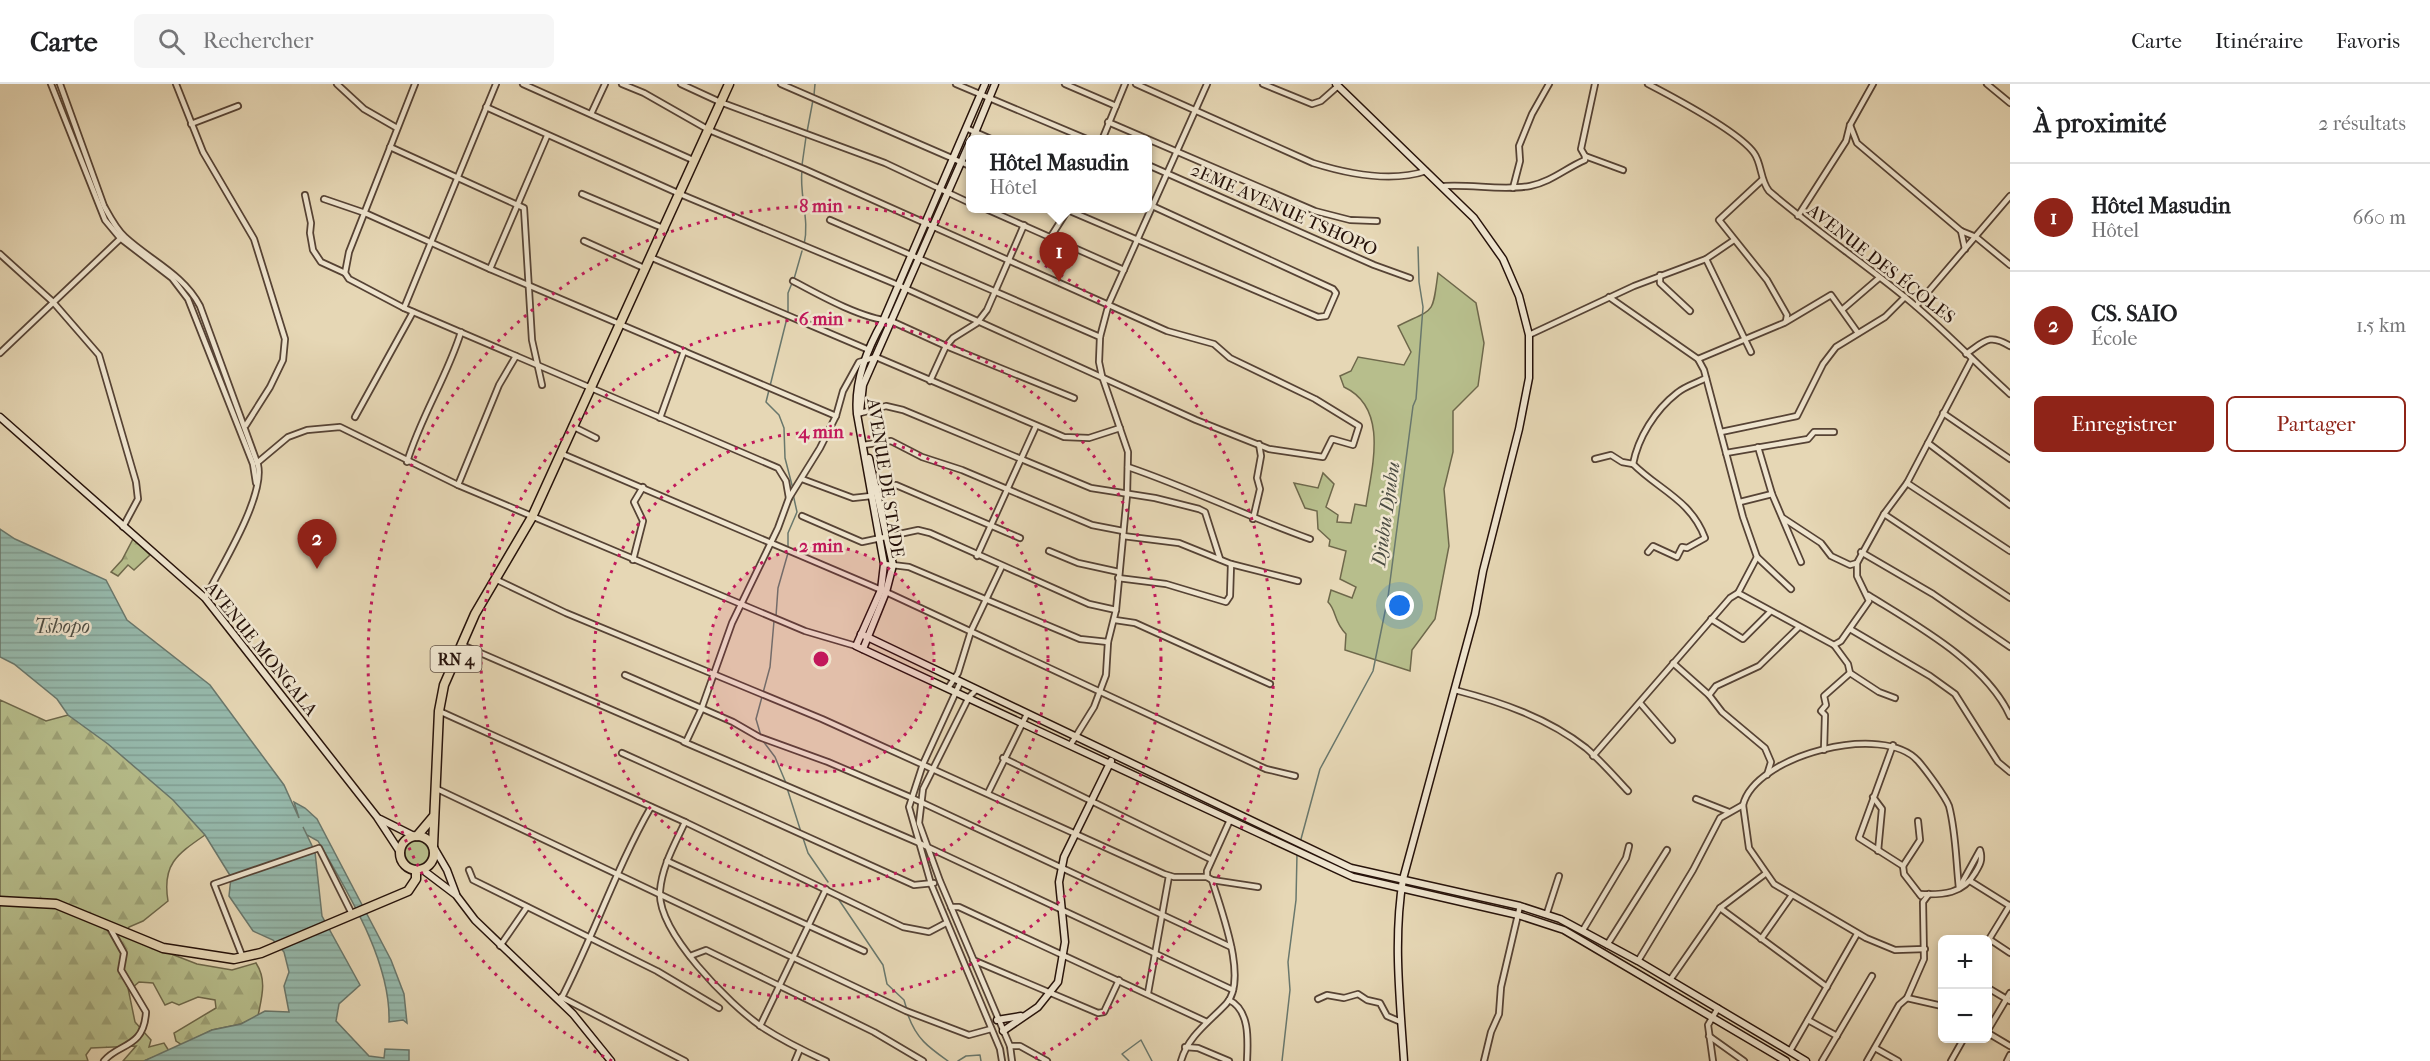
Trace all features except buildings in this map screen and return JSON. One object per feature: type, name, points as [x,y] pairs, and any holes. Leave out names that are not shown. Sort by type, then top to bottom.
[{"type":"highway","name":"RN 4","points":[[0,901],[56,904],[163,948],[243,958],[261,953],[408,891],[419,870],[432,862],[439,711],[444,685],[475,614],[532,517],[559,452],[649,256],[665,229],[729,84]]},
{"type":"highway","points":[[419,870],[404,865],[400,852],[404,842],[415,836],[433,817]]},
{"type":"highway","points":[[415,836],[423,837],[433,846]]},
{"type":"street","points":[[51,84],[105,220],[122,237],[194,295],[203,312],[246,425],[260,472],[257,489],[247,516],[205,598]]},
{"type":"street","points":[[60,84],[104,206],[122,237]]},
{"type":"street","points":[[176,84],[203,152],[254,239],[285,339],[283,360],[270,387],[246,425]]},
{"type":"street","points":[[338,84],[364,109],[398,128]]},
{"type":"street","points":[[345,273],[349,252],[415,84]]},
{"type":"street","points":[[404,308],[496,84]]},
{"type":"street","points":[[523,84],[695,161]]},
{"type":"street","points":[[591,114],[604,84]]},
{"type":"street","points":[[486,107],[680,194],[905,288],[977,323],[1269,450],[1323,458],[1332,439],[1353,445],[1359,426],[1315,399],[1230,358],[1214,344],[1167,331],[1109,303],[804,169],[709,130],[679,112],[621,84]]},
{"type":"street","points":[[681,84],[720,102],[885,163],[966,201]]},
{"type":"street","points":[[781,84],[966,164]]},
{"type":"street","points":[[956,84],[1077,135]]},
{"type":"street","name":"AVENUE DE STADE","points":[[856,646],[883,591],[884,564],[882,538],[871,496],[855,399],[869,350],[985,84]]},
{"type":"street","points":[[974,135],[995,84]]},
{"type":"street","points":[[1065,84],[1116,106]]},
{"type":"street","points":[[1104,135],[1125,84]]},
{"type":"street","points":[[1136,84],[1313,163],[1338,171],[1359,175],[1405,177],[1426,171]]},
{"type":"street","points":[[1152,201],[1178,152],[1207,84]]},
{"type":"street","points":[[1263,84],[1312,104],[1321,101],[1337,85],[1444,186],[1476,221],[1503,259],[1519,296],[1529,335],[1531,366],[1525,406],[1511,453],[1475,614],[1403,879],[1397,939],[1404,1061]]},
{"type":"street","points":[[1513,188],[1520,160],[1519,146],[1532,114],[1549,84]]},
{"type":"street","points":[[1595,84],[1581,149],[1585,156],[1623,170]]},
{"type":"street","points":[[1648,84],[1695,110],[1750,148],[1757,158],[1762,180],[1719,219],[1767,280],[1787,315],[1786,321]]},
{"type":"street","points":[[1798,216],[1846,141],[1850,125],[1873,84]]},
{"type":"street","points":[[1987,84],[2010,103]]},
{"type":"street","points":[[190,124],[238,106]]},
{"type":"street","points":[[1108,122],[1138,135]]},
{"type":"street","points":[[1850,125],[1857,143],[1961,231],[1976,237],[2010,265]]},
{"type":"street","points":[[966,128],[982,135]]},
{"type":"street","points":[[490,269],[547,136]]},
{"type":"street","points":[[1152,141],[1315,211],[1350,220],[1377,221]]},
{"type":"street","points":[[1846,141],[1857,143]]},
{"type":"street","points":[[390,147],[524,208],[532,340],[542,385]]},
{"type":"street","points":[[966,152],[863,385],[858,414],[886,406],[903,410],[1091,488],[1155,498],[1204,512],[1220,559]]},
{"type":"street","points":[[1444,186],[1470,184],[1513,188],[1531,186],[1553,178],[1585,160],[1585,156]]},
{"type":"street","name":"2EME AVENUE TSHOPO","points":[[1152,167],[1374,265],[1410,278]]},
{"type":"street","name":"AVENUE DES ÉCOLES","points":[[1762,180],[1769,191],[1798,216],[1905,297],[1953,337],[1966,354],[2010,394]]},
{"type":"street","points":[[582,194],[665,229]]},
{"type":"street","points":[[305,195],[311,223],[313,250],[321,262],[345,273],[349,279],[404,308],[778,468],[786,481],[789,498]]},
{"type":"street","points":[[1916,306],[2010,196]]},
{"type":"street","points":[[324,199],[365,213],[490,269],[836,416]]},
{"type":"street","points":[[1076,213],[1318,317],[1326,316],[1331,308],[1336,293],[1333,289],[1152,206]]},
{"type":"street","points":[[996,213],[1124,270]]},
{"type":"street","points":[[1050,238],[1065,213]]},
{"type":"street","points":[[1071,744],[1087,721],[1106,675],[1108,642],[1115,620],[1127,495],[1128,452],[1102,376],[1100,338],[1109,303],[1138,240],[1147,213]]},
{"type":"street","points":[[830,220],[1100,338]]},
{"type":"street","points":[[930,381],[946,346],[953,338],[977,323],[996,293],[1024,225]]},
{"type":"street","points":[[1961,231],[1965,249]]},
{"type":"street","points":[[0,353],[122,237]]},
{"type":"street","points":[[1529,335],[1660,275],[1706,259],[1734,240]]},
{"type":"street","points":[[584,241],[644,268]]},
{"type":"street","points":[[0,254],[53,302],[92,347],[101,362],[136,482],[138,500],[123,526]]},
{"type":"street","points":[[649,256],[784,316],[869,350]]},
{"type":"street","points":[[1706,259],[1751,352]]},
{"type":"street","points":[[1660,275],[1660,283],[1690,311]]},
{"type":"street","points":[[173,276],[196,314],[253,464],[257,489]]},
{"type":"street","points":[[1843,309],[1879,278]]},
{"type":"street","points":[[793,281],[883,321],[891,321],[1074,398]]},
{"type":"street","points":[[1698,359],[1786,321],[1829,295],[1843,309],[1858,333]]},
{"type":"street","points":[[1609,297],[1698,359],[1706,378],[1757,557],[1791,590]]},
{"type":"street","points":[[1721,432],[1797,416],[1830,354],[1885,317],[1905,297]]},
{"type":"street","points":[[196,314],[203,312]]},
{"type":"street","points":[[355,417],[413,312]]},
{"type":"street","points":[[407,462],[425,412],[447,374],[462,332]]},
{"type":"street","points":[[1966,354],[1995,338],[2010,346]]},
{"type":"street","points":[[660,418],[684,351]]},
{"type":"street","points":[[458,485],[500,385],[516,356]]},
{"type":"street","points":[[686,742],[701,710],[741,604],[771,543],[789,498],[802,479],[836,416],[843,391],[859,362],[876,357],[1036,426],[1073,439],[1089,438],[1120,428]]},
{"type":"street","points":[[1834,645],[1841,641],[1869,601],[1857,576],[1857,563],[1861,552],[1884,514],[1907,483],[1972,359]]},
{"type":"street","points":[[1633,464],[1635,449],[1662,407],[1678,391],[1706,378]]},
{"type":"street","points":[[1943,413],[2010,459]]},
{"type":"street","points":[[237,419],[243,419]]},
{"type":"street","points":[[0,428],[3,420]]},
{"type":"street","name":"AVENUE MONGALA","points":[[3,420],[205,598],[377,817],[400,852]]},
{"type":"street","points":[[572,426],[596,438]]},
{"type":"street","points":[[977,556],[1036,426]]},
{"type":"street","points":[[257,463],[288,437],[307,430],[340,427],[407,462],[633,560],[813,634],[863,649],[1353,877],[1518,915],[1577,936],[1786,1061]]},
{"type":"street","points":[[1726,453],[1808,439],[1814,432],[1834,432]]},
{"type":"street","points":[[863,649],[869,638],[870,626],[893,565],[882,538],[875,488],[864,445],[891,441],[922,457],[1007,489],[1092,525],[1123,534],[1179,543],[1231,564],[1298,581]]},
{"type":"street","points":[[1928,442],[2010,505]]},
{"type":"street","points":[[1253,519],[1260,489],[1257,478],[1261,456],[1258,444]]},
{"type":"street","points":[[1758,447],[1772,494],[1801,562]]},
{"type":"street","points":[[559,452],[883,591],[1266,769],[1295,776]]},
{"type":"street","points":[[1595,459],[1611,455],[1622,462],[1633,464],[1673,494],[1696,519],[1705,538],[1687,548],[1682,547],[1677,557],[1653,546],[1648,552]]},
{"type":"street","points":[[1128,468],[1177,484],[1253,519],[1310,539]]},
{"type":"street","points":[[802,479],[853,498],[871,496],[875,488]]},
{"type":"street","points":[[1907,483],[2010,551]]},
{"type":"street","points":[[875,488],[896,485],[905,488],[1020,538]]},
{"type":"street","points":[[633,560],[643,521],[634,502],[643,487]]},
{"type":"street","points":[[1740,501],[1772,494]]},
{"type":"street","points":[[1884,514],[2010,598]]},
{"type":"street","points":[[802,516],[862,542],[918,530],[930,533],[977,556],[1089,604],[1116,610]]},
{"type":"street","points":[[1782,518],[1821,543],[1831,556],[1850,565],[1857,563]]},
{"type":"street","points":[[1049,551],[1077,563],[1119,575],[1166,584],[1226,602],[1230,596],[1231,564]]},
{"type":"street","points":[[1861,552],[1933,594],[2010,647]]},
{"type":"street","points":[[1593,756],[1711,619],[1730,598],[1738,593],[1757,557]]},
{"type":"street","points":[[884,564],[909,567],[1080,639],[1108,642]]},
{"type":"street","points":[[1002,566],[971,631],[956,692],[923,764],[910,797],[909,807],[917,842],[931,884],[1002,1061]]},
{"type":"street","points":[[495,579],[566,613],[923,764],[1169,876],[1209,878],[1258,887]]},
{"type":"street","points":[[1738,593],[1834,645],[1848,664],[1850,673],[1879,692],[1896,698]]},
{"type":"street","points":[[1868,595],[1929,634],[1972,668],[2003,702],[2010,716]]},
{"type":"street","points":[[1711,619],[1743,639],[1770,612]]},
{"type":"street","points":[[1115,620],[1135,623],[1270,684]]},
{"type":"street","points":[[1709,695],[1716,686],[1760,666],[1799,627]]},
{"type":"street","points":[[1850,629],[1930,676],[1955,694],[1998,762],[2010,772]]},
{"type":"street","points":[[848,644],[861,634],[1351,868],[1521,906],[1547,914],[1583,930],[1638,961],[1806,1061]]},
{"type":"street","points":[[462,645],[917,842],[1233,990]]},
{"type":"street","points":[[1673,663],[1709,695],[1722,712],[1765,748],[1771,762],[1767,775]]},
{"type":"street","points":[[1824,750],[1825,715],[1821,711],[1826,705],[1824,696],[1850,673]]},
{"type":"street","points":[[625,675],[733,722],[762,738],[828,762],[910,797],[1231,947]]},
{"type":"street","points":[[948,688],[958,681]]},
{"type":"street","points":[[976,690],[969,697],[923,789],[920,823],[940,881],[997,1020],[1010,1046],[1012,1061]]},
{"type":"street","points":[[1455,690],[1494,700],[1540,720],[1566,735],[1593,756],[1628,791]]},
{"type":"street","points":[[1640,703],[1672,740]]},
{"type":"street","points":[[439,711],[685,822],[911,930],[929,932],[946,923]]},
{"type":"street","points":[[987,793],[1027,714]]},
{"type":"street","points":[[1920,894],[1960,891],[1970,882],[1981,864],[1980,850],[1959,888],[1948,805],[1918,761],[1908,752],[1893,745],[1868,743],[1799,756],[1767,775],[1744,798],[1749,848],[1774,884],[1857,934],[1895,950],[1925,949]]},
{"type":"street","points":[[1867,1061],[1899,1005],[1907,998],[1924,959],[1925,949],[1923,902],[1920,894],[1905,874],[1903,866],[1859,838],[1893,745]]},
{"type":"street","points":[[622,753],[914,885],[940,881]]},
{"type":"street","points":[[1003,1031],[1038,1007],[1052,993],[1058,982],[1065,942],[1059,882],[1061,869],[1075,834],[1114,756]]},
{"type":"street","points":[[1003,758],[1210,858]]},
{"type":"street","points":[[435,788],[954,1031],[969,1035],[991,1029]]},
{"type":"street","points":[[1873,797],[1882,809],[1878,851]]},
{"type":"street","points":[[1696,799],[1729,812]]},
{"type":"street","points":[[1638,961],[1693,870],[1720,818],[1743,805]]},
{"type":"street","points":[[560,999],[620,874],[635,834],[651,807]]},
{"type":"street","points":[[377,817],[415,836]]},
{"type":"street","points":[[1181,1061],[1185,1047],[1229,1000],[1233,990],[1235,970],[1231,947],[1209,878],[1210,858],[1215,854],[1230,820]]},
{"type":"street","points":[[1903,866],[1920,840],[1918,821]]},
{"type":"street","points":[[685,822],[667,861],[660,893],[666,922],[681,947],[734,1003],[760,1026],[826,1061]]},
{"type":"street","points":[[1294,850],[1297,842]]},
{"type":"street","points":[[433,846],[447,870],[456,895],[475,920],[500,946],[560,999],[611,1061]]},
{"type":"street","points":[[1583,930],[1626,858],[1629,846]]},
{"type":"street","points":[[243,958],[214,884],[319,848],[352,915]]},
{"type":"street","points":[[1607,945],[1667,850]]},
{"type":"street","points":[[667,861],[864,951]]},
{"type":"street","points":[[419,870],[456,895]]},
{"type":"street","points":[[469,870],[473,880],[657,971],[719,1008]]},
{"type":"street","points":[[1670,980],[1720,908],[1765,874]]},
{"type":"street","points":[[1148,993],[1169,876]]},
{"type":"street","points":[[1547,914],[1559,876]]},
{"type":"street","points":[[1970,882],[2010,906],[1991,935]]},
{"type":"street","points":[[760,1026],[826,889]]},
{"type":"street","points":[[1923,902],[1929,894]]},
{"type":"street","points":[[1761,939],[1792,895]]},
{"type":"street","points":[[1484,1061],[1499,1014],[1502,987],[1521,906]]},
{"type":"street","points":[[500,946],[527,907]]},
{"type":"street","points":[[951,907],[959,907],[1063,953],[1207,1022]]},
{"type":"street","points":[[1720,908],[1827,987]]},
{"type":"street","points":[[104,1061],[108,1055],[127,1048],[135,1041],[146,1018],[146,1012],[121,970],[124,953],[109,926]]},
{"type":"street","points":[[1790,1051],[1857,934]]},
{"type":"street","points":[[1992,942],[2010,953]]},
{"type":"street","points":[[690,956],[706,951],[874,1032],[923,1061]]},
{"type":"street","points":[[973,960],[1101,1013],[1119,980]]},
{"type":"street","points":[[1822,1061],[1872,976]]},
{"type":"street","points":[[1990,989],[2008,1000]]},
{"type":"street","points":[[1992,1026],[2010,993]]},
{"type":"street","points":[[1318,999],[1327,995],[1344,998],[1358,994],[1367,1000],[1380,1003],[1387,1016],[1401,1022]]},
{"type":"street","points":[[1907,998],[1938,1005]]},
{"type":"street","points":[[560,999],[685,1061]]},
{"type":"street","points":[[1229,1000],[1238,1005],[1243,1015],[1247,1061]]},
{"type":"street","points":[[1713,1061],[1708,1025],[1718,1008]]},
{"type":"street","points":[[997,1020],[1024,1015]]},
{"type":"street","points":[[1808,1020],[1837,1036]]},
{"type":"street","points":[[1992,1035],[2010,1046]]},
{"type":"street","points":[[1709,1036],[1744,1061]]},
{"type":"street","points":[[1951,1061],[1961,1043]]},
{"type":"street","points":[[1010,1046],[1020,1046],[1047,1061]]},
{"type":"street","points":[[1185,1047],[1198,1048],[1209,1055],[1229,1061]]},
{"type":"street","points":[[1875,1048],[1898,1061]]},
{"type":"street","points":[[795,1061],[800,1049]]},
{"type":"street","points":[[2007,1061],[2010,1055]]},
{"type":"green space","points":[[1438,273],[1476,303],[1484,343],[1478,386],[1453,411],[1453,452],[1444,489],[1449,546],[1435,619],[1412,650],[1410,671],[1345,650],[1346,634],[1328,602],[1331,590],[1352,598],[1356,587],[1340,579],[1346,551],[1329,546],[1330,540],[1318,529],[1317,511],[1305,508],[1294,483],[1318,488],[1323,473],[1334,484],[1326,507],[1338,515],[1337,522],[1351,523],[1355,504],[1366,506],[1374,457],[1372,424],[1367,409],[1358,397],[1344,387],[1340,376],[1351,371],[1358,357],[1404,365],[1411,352],[1398,326],[1430,309],[1435,297]]},
{"type":"green space","points":[[133,539],[150,555],[134,570],[128,565],[118,576],[111,572],[122,560]]},
{"type":"green space","points":[[0,700],[46,721],[68,715],[92,727],[181,802],[185,812],[205,835],[173,862],[167,878],[168,901],[143,921],[129,927],[125,936],[197,964],[232,970],[256,963],[263,982],[258,1016],[241,1024],[212,1030],[182,1045],[176,1041],[174,1033],[216,1008],[215,1000],[198,997],[179,1005],[172,1002],[165,1005],[153,983],[139,982],[132,988],[121,973],[128,988],[135,1022],[151,1040],[149,1047],[164,1043],[169,1051],[144,1061],[123,1061],[136,1046],[91,1048],[86,1055],[88,1061],[0,1061]]},
{"type":"green space","points":[[417,841],[422,842],[428,848],[428,858],[422,864],[417,865],[412,864],[406,858],[405,853],[406,848],[412,842]]},
{"type":"water","name":"Tshopo","points":[[0,529],[15,539],[106,580],[127,620],[210,685],[284,785],[299,818],[294,802],[317,819],[391,960],[404,994],[407,1023],[403,1020],[389,1022],[388,999],[383,975],[366,928],[318,841],[307,835],[303,827],[315,852],[322,916],[360,985],[339,1004],[336,1021],[369,1056],[384,1058],[385,1049],[409,1050],[409,1061],[144,1061],[212,1030],[241,1024],[265,1011],[289,1012],[284,986],[289,972],[284,952],[273,940],[253,931],[229,896],[231,877],[205,835],[173,800],[108,744],[68,715],[57,699],[14,664],[0,657]]},
{"type":"waterway","points":[[814,95],[815,84]]},
{"type":"waterway","points":[[807,132],[813,100]]},
{"type":"waterway","points":[[802,165],[806,137]]},
{"type":"waterway","points":[[802,170],[806,226],[804,245]]},
{"type":"waterway","name":"Djubu Djubu","points":[[1301,839],[1320,769],[1373,671],[1388,597],[1413,406],[1416,399],[1423,307],[1419,282],[1418,247]]},
{"type":"waterway","points":[[794,279],[802,251]]},
{"type":"waterway","points":[[788,314],[788,293],[792,283]]},
{"type":"waterway","points":[[787,318],[766,402],[779,415],[784,428],[785,458],[793,489]]},
{"type":"waterway","points":[[776,616],[778,588],[788,553],[788,533],[797,512],[793,494]]},
{"type":"waterway","points":[[761,736],[756,719],[770,667],[774,621]]},
{"type":"waterway","points":[[763,741],[775,757],[786,783]]},
{"type":"waterway","points":[[787,788],[801,832]]},
{"type":"waterway","points":[[803,838],[808,853],[828,882]]},
{"type":"waterway","name":"Djubu Djubu","points":[[1282,1061],[1290,990],[1288,962],[1296,900],[1297,854]]},
{"type":"waterway","points":[[839,900],[883,965],[887,984],[904,1000],[907,1010]]},
{"type":"waterway","points":[[908,1015],[915,1030],[924,1041],[948,1061]]},
{"type":"waterway","points":[[1129,1061],[1122,1054],[1141,1040],[1152,1061]]},
{"type":"waterway","points":[[958,1061],[966,1056],[980,1055],[981,1061]]},
{"type":"place","name":"Hôtel Masudin","points":[[1059,282]]},
{"type":"place","name":"CS. SAIO","points":[[317,569]]}]
